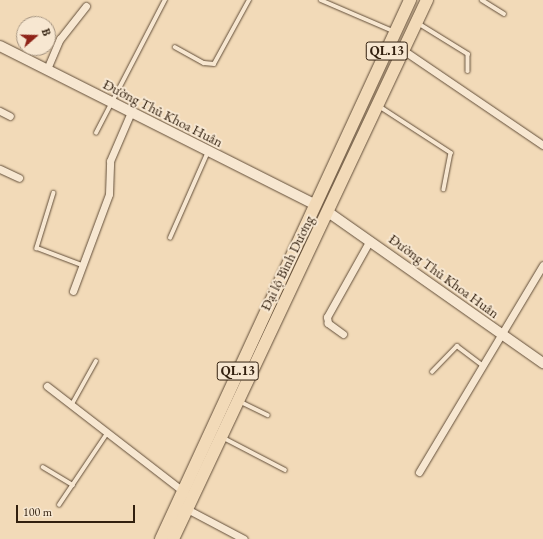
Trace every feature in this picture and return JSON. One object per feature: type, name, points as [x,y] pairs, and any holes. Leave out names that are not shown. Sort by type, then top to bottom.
[{"type":"highway","name":"Đại lộ Bình Dương","points":[[161,539],[314,204],[410,0]]},
{"type":"highway","name":"Đại lộ Bình Dương","points":[[173,539],[427,0]]},
{"type":"highway","points":[[314,204],[328,212]]},
{"type":"main road","name":"Đường Thủ Khoa Huân","points":[[0,46],[314,204]]},
{"type":"main road","name":"Đường Thủ Khoa Huân","points":[[328,212],[370,240],[543,363]]},
{"type":"street","points":[[47,69],[60,39],[86,6]]},
{"type":"street","points":[[403,50],[543,144]]},
{"type":"street","points":[[0,111],[10,116]]},
{"type":"street","points":[[72,290],[109,194],[110,161],[131,112]]},
{"type":"street","points":[[0,169],[19,178]]},
{"type":"street","points":[[343,334],[328,324],[327,317],[370,240]]},
{"type":"street","points":[[419,472],[543,265]]},
{"type":"street","points":[[47,386],[106,435],[183,491]]},
{"type":"street","points":[[187,509],[244,539]]},
{"type":"lane","points":[[96,133],[109,102],[165,0]]},
{"type":"lane","points":[[175,47],[204,63],[214,64],[249,0]]},
{"type":"lane","points":[[321,0],[396,32]]},
{"type":"lane","points":[[482,0],[504,14]]},
{"type":"lane","points":[[417,22],[468,54],[468,71]]},
{"type":"lane","points":[[378,106],[451,153],[444,189]]},
{"type":"lane","points":[[170,238],[208,151]]},
{"type":"lane","points":[[54,193],[37,248],[82,265]]},
{"type":"lane","points":[[432,372],[457,346],[482,366]]},
{"type":"lane","points":[[71,406],[96,361]]},
{"type":"lane","points":[[238,401],[268,415]]},
{"type":"lane","points":[[59,506],[106,435]]},
{"type":"lane","points":[[221,437],[285,470]]},
{"type":"lane","points":[[43,467],[73,485]]}]
